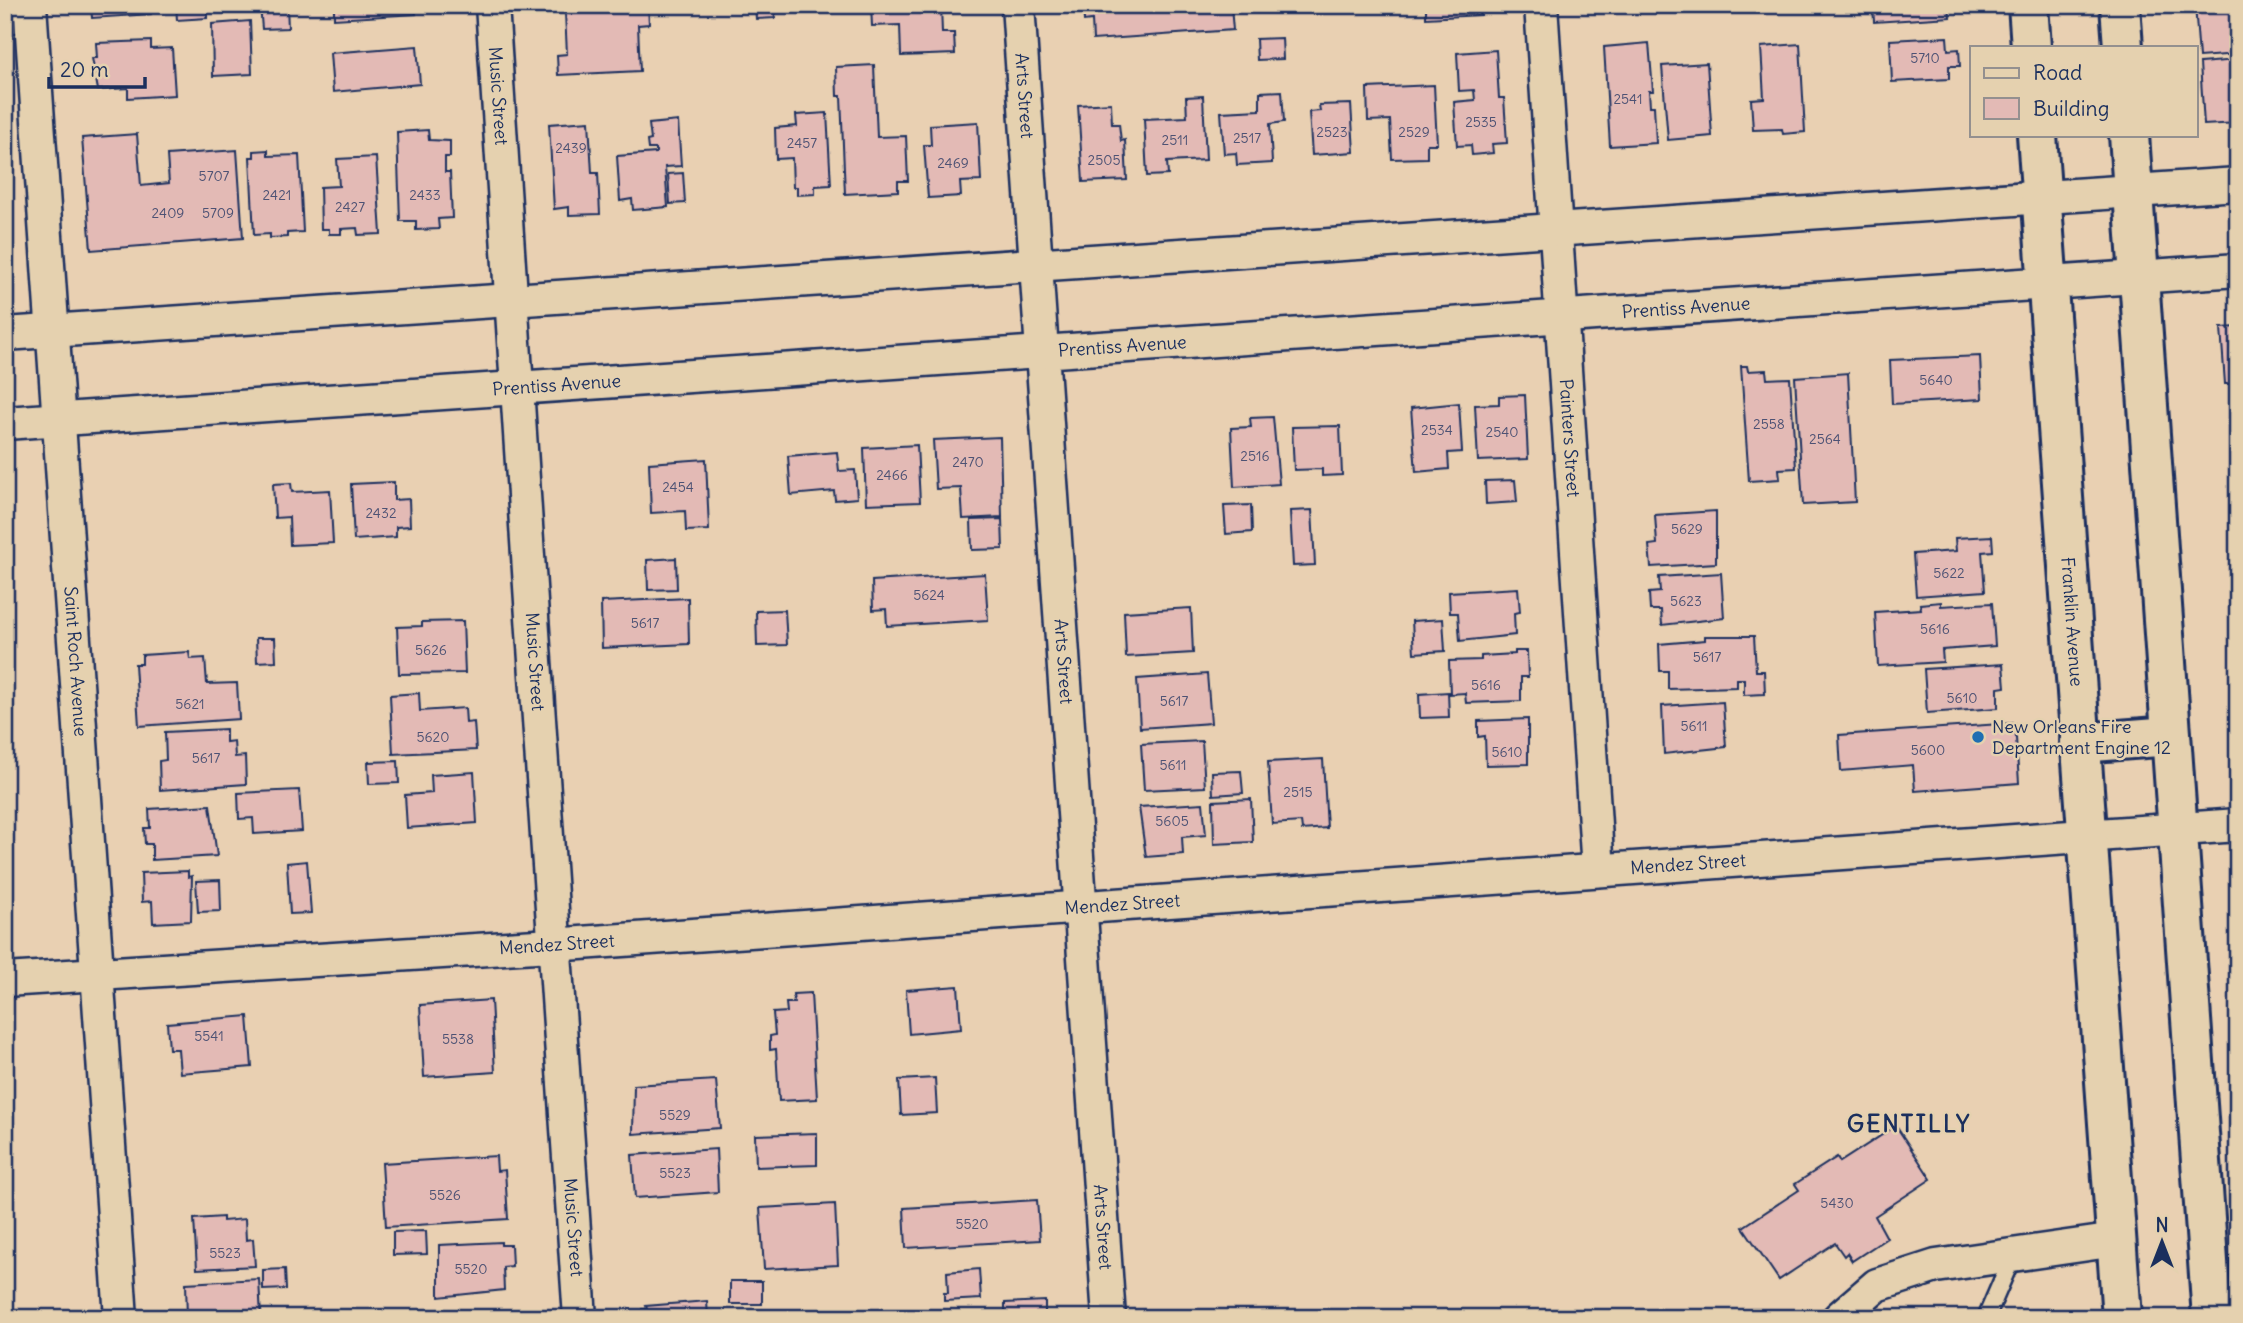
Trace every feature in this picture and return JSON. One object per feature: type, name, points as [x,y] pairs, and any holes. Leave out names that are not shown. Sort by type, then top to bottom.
[{"type":"street","name":"Saint Roch Avenue","points":[[30,5],[94,973],[121,1318]]},
{"type":"street","name":"Music Street","points":[[492,5],[519,387],[552,945],[580,1318]]},
{"type":"street","name":"Arts Street","points":[[1018,5],[1110,1318]]},
{"type":"street","name":"Painters Street","points":[[1541,5],[1598,870]]},
{"type":"street","points":[[2028,5],[2031,46]]},
{"type":"street","points":[[2120,5],[2123,46]]},
{"type":"street","name":"Franklin Avenue","points":[[2037,136],[2085,836],[2122,1318]]},
{"type":"street","points":[[2129,136],[2212,1318]]},
{"type":"street","points":[[5,334],[2238,184]]},
{"type":"street","name":"Prentiss Avenue","points":[[5,423],[1043,350],[1562,319],[2238,270]]},
{"type":"street","points":[[2080,743],[2171,736]]},
{"type":"street","name":"Mendez Street","points":[[5,980],[552,945],[2238,825]]},
{"type":"street","points":[[1839,1318],[1877,1285],[1936,1266],[2116,1240]]},
{"type":"lane","points":[[1986,1318],[2014,1253]]},
{"type":"building","points":[[91,5],[150,5],[151,14],[92,18]]},
{"type":"building","points":[[176,5],[207,5],[207,18],[177,20]]},
{"type":"building","points":[[260,5],[287,5],[288,28],[262,29]]},
{"type":"building","points":[[334,5],[415,5],[416,14],[334,19]]},
{"type":"building","points":[[755,5],[774,5],[775,18],[756,19]]},
{"type":"building","points":[[871,5],[941,5],[942,33],[954,33],[955,54],[901,56],[900,25],[872,26]]},
{"type":"building","points":[[1083,5],[1254,5],[1231,7],[1233,30],[1093,40],[1092,20],[1084,21]]},
{"type":"building","points":[[1254,5],[1280,5],[1280,10],[1254,12]]},
{"type":"building","points":[[1426,5],[1481,5],[1481,15],[1426,18]]},
{"type":"building","points":[[1627,5],[1673,5],[1628,8]]},
{"type":"building","points":[[1873,5],[1949,5],[1950,17],[1874,22]]},
{"type":"building","points":[[2195,5],[2238,5],[2238,54],[2199,57]]},
{"type":"building","points":[[648,6],[649,24],[638,25],[640,71],[558,75],[557,55],[567,54],[565,13]]},
{"type":"building","points":[[250,21],[252,74],[213,76],[212,24]]},
{"type":"building","points":[[1947,37],[1948,50],[1959,49],[1960,66],[1949,66],[1949,79],[1892,82],[1890,40]]},
{"type":"building","points":[[1282,38],[1283,59],[1257,60],[1256,39]]},
{"type":"building","points":[[151,41],[151,49],[172,48],[175,95],[128,98],[128,88],[98,90],[92,58],[97,58],[96,43]]},
{"type":"building","points":[[1649,43],[1653,91],[1649,91],[1650,106],[1654,106],[1656,143],[1610,146],[1604,47]]},
{"type":"building","points":[[1800,44],[1805,132],[1783,134],[1782,129],[1753,130],[1751,99],[1764,98],[1761,47]]},
{"type":"building","points":[[417,46],[420,84],[333,92],[330,53]]},
{"type":"building","points":[[1496,50],[1499,98],[1504,98],[1507,143],[1492,144],[1493,153],[1472,155],[1471,145],[1457,146],[1454,102],[1475,100],[1474,90],[1459,91],[1457,53]]},
{"type":"building","points":[[2238,60],[2238,123],[2204,125],[2200,63]]},
{"type":"building","points":[[1707,63],[1712,136],[1668,140],[1662,66]]},
{"type":"building","points":[[874,65],[877,137],[906,136],[908,181],[898,181],[898,191],[845,194],[841,96],[837,96],[836,67]]},
{"type":"building","points":[[1434,85],[1437,144],[1427,144],[1427,158],[1392,159],[1390,120],[1368,121],[1367,88]]},
{"type":"building","points":[[1282,91],[1284,122],[1270,124],[1272,163],[1237,165],[1236,153],[1224,154],[1221,112],[1260,110],[1260,92]]},
{"type":"building","points":[[1203,96],[1206,160],[1167,162],[1168,175],[1147,176],[1144,119],[1187,117],[1186,97]]},
{"type":"building","points":[[1111,103],[1112,124],[1119,124],[1121,141],[1125,140],[1127,180],[1083,182],[1078,105]]},
{"type":"building","points":[[1351,104],[1354,152],[1312,155],[1309,112],[1320,111],[1319,105]]},
{"type":"building","points":[[827,113],[831,185],[815,186],[815,194],[797,195],[797,187],[793,187],[792,158],[776,159],[775,128],[797,126],[796,115]]},
{"type":"building","points":[[589,121],[592,173],[598,173],[600,214],[569,215],[569,207],[554,209],[549,124]]},
{"type":"building","points":[[678,121],[681,166],[665,167],[668,207],[633,210],[632,199],[620,201],[617,156],[656,153],[656,149],[648,149],[647,141],[651,140],[649,124]]},
{"type":"building","points":[[978,122],[981,181],[960,182],[961,196],[928,198],[924,145],[931,145],[930,125]]},
{"type":"building","points":[[428,130],[429,140],[450,141],[450,157],[445,157],[445,172],[450,172],[452,218],[438,219],[439,229],[416,230],[416,221],[400,221],[397,132]]},
{"type":"building","points":[[137,134],[141,186],[169,183],[167,155],[237,150],[243,238],[91,250],[82,138]]},
{"type":"building","points":[[268,150],[268,156],[299,155],[303,232],[287,233],[287,237],[254,235],[250,157],[254,157],[254,151]]},
{"type":"building","points":[[376,157],[381,234],[358,235],[357,228],[341,229],[341,234],[329,234],[329,229],[321,229],[320,187],[339,186],[337,159]]},
{"type":"building","points":[[683,173],[685,203],[670,204],[668,174]]},
{"type":"building","points":[[2238,327],[2238,384],[2225,384],[2221,328]]},
{"type":"building","points":[[1980,356],[1982,399],[1892,404],[1890,360]]},
{"type":"building","points":[[1741,366],[1747,366],[1748,371],[1766,370],[1767,379],[1790,378],[1796,468],[1779,469],[1780,479],[1749,481]]},
{"type":"building","points":[[1848,373],[1855,502],[1803,505],[1795,377]]},
{"type":"building","points":[[1525,395],[1528,459],[1478,461],[1475,405],[1499,404],[1499,396]]},
{"type":"building","points":[[1459,403],[1462,452],[1448,453],[1449,469],[1416,472],[1411,408]]},
{"type":"building","points":[[1273,417],[1279,484],[1234,487],[1231,428],[1251,427],[1250,418]]},
{"type":"building","points":[[1340,426],[1342,475],[1322,476],[1322,469],[1294,470],[1292,427]]},
{"type":"building","points":[[1000,437],[1002,517],[963,519],[961,488],[936,489],[933,440]]},
{"type":"building","points":[[917,445],[920,502],[866,504],[864,448]]},
{"type":"building","points":[[837,452],[839,471],[855,470],[857,498],[835,500],[834,491],[791,495],[788,456]]},
{"type":"building","points":[[706,459],[709,530],[686,531],[685,511],[651,513],[649,463]]},
{"type":"building","points":[[1515,480],[1517,502],[1486,504],[1485,481]]},
{"type":"building","points":[[394,482],[394,500],[409,499],[410,526],[396,527],[396,537],[354,540],[351,484]]},
{"type":"building","points":[[291,483],[292,492],[330,490],[333,543],[290,545],[289,517],[275,518],[273,484]]},
{"type":"building","points":[[2234,500],[2238,500],[2238,522],[2235,522]]},
{"type":"building","points":[[1251,505],[1252,532],[1226,534],[1224,506]]},
{"type":"building","points":[[1312,510],[1315,565],[1293,566],[1290,511]]},
{"type":"building","points":[[1716,511],[1716,563],[1651,567],[1649,545],[1657,544],[1655,515]]},
{"type":"building","points":[[1002,519],[1003,549],[972,550],[971,520]]},
{"type":"building","points":[[1992,536],[1993,551],[1982,552],[1985,591],[1916,596],[1913,554],[1956,551],[1955,538]]},
{"type":"building","points":[[676,558],[677,589],[648,590],[647,560]]},
{"type":"building","points":[[1721,573],[1724,618],[1662,625],[1661,610],[1650,610],[1649,593],[1660,592],[1659,577]]},
{"type":"building","points":[[985,574],[988,620],[887,626],[886,609],[873,610],[872,581]]},
{"type":"building","points":[[2233,575],[2238,575],[2238,587],[2233,588]]},
{"type":"building","points":[[1518,588],[1520,612],[1514,613],[1515,635],[1460,641],[1458,613],[1450,613],[1449,592]]},
{"type":"building","points":[[688,598],[689,644],[602,648],[601,602]]},
{"type":"building","points":[[1941,602],[1941,606],[1992,603],[1995,646],[1942,650],[1943,662],[1878,666],[1875,612],[1921,609],[1920,604]]},
{"type":"building","points":[[1191,608],[1193,653],[1126,657],[1124,612]]},
{"type":"building","points":[[785,610],[787,645],[757,646],[756,611]]},
{"type":"building","points":[[1443,619],[1445,651],[1414,653],[1412,621]]},
{"type":"building","points":[[463,621],[465,673],[399,674],[397,627],[422,626],[422,622]]},
{"type":"building","points":[[1705,636],[1754,636],[1756,671],[1764,671],[1765,694],[1744,695],[1744,679],[1737,679],[1737,687],[1668,689],[1668,671],[1660,671],[1659,644],[1705,640]]},
{"type":"building","points":[[256,638],[275,638],[276,661],[257,662]]},
{"type":"building","points":[[1515,651],[1527,651],[1528,677],[1521,677],[1521,701],[1466,703],[1465,693],[1450,694],[1449,661],[1481,660],[1481,656],[1515,654]]},
{"type":"building","points":[[189,652],[190,659],[205,658],[207,684],[237,683],[239,719],[139,726],[135,664],[142,664],[142,655]]},
{"type":"building","points":[[2003,664],[2005,687],[1998,688],[1998,708],[1927,713],[1924,669]]},
{"type":"building","points":[[1207,674],[1211,723],[1140,728],[1137,679]]},
{"type":"building","points":[[1448,692],[1449,717],[1420,718],[1419,694]]},
{"type":"building","points":[[419,693],[420,711],[465,708],[466,723],[474,722],[476,750],[393,754],[390,695]]},
{"type":"building","points":[[1723,702],[1726,747],[1664,754],[1662,706]]},
{"type":"building","points":[[1528,719],[1528,764],[1486,765],[1485,736],[1478,737],[1478,721]]},
{"type":"building","points":[[2015,723],[2019,783],[1915,791],[1913,765],[1841,771],[1839,735]]},
{"type":"building","points":[[226,729],[226,742],[234,741],[235,757],[245,756],[246,784],[160,790],[159,761],[166,760],[165,732]]},
{"type":"building","points":[[1202,741],[1205,787],[1144,790],[1141,744]]},
{"type":"building","points":[[1323,759],[1327,828],[1302,830],[1301,822],[1272,824],[1268,762]]},
{"type":"building","points":[[398,761],[399,783],[369,784],[368,762]]},
{"type":"building","points":[[1241,771],[1243,793],[1213,795],[1212,772]]},
{"type":"building","points":[[474,772],[477,823],[407,828],[405,795],[432,793],[431,775]]},
{"type":"building","points":[[299,790],[302,831],[254,834],[253,818],[239,819],[238,793]]},
{"type":"building","points":[[1251,799],[1253,842],[1214,844],[1213,801]]},
{"type":"building","points":[[1203,803],[1206,835],[1182,837],[1183,854],[1146,857],[1139,807]]},
{"type":"building","points":[[210,805],[217,856],[152,860],[152,844],[145,844],[144,828],[150,828],[149,809]]},
{"type":"building","points":[[307,861],[311,913],[290,914],[287,863]]},
{"type":"building","points":[[188,871],[188,877],[192,876],[191,921],[153,923],[152,901],[142,902],[141,873]]},
{"type":"building","points":[[220,880],[221,911],[198,912],[196,881]]},
{"type":"building","points":[[958,986],[961,1029],[909,1034],[906,990]]},
{"type":"building","points":[[811,993],[817,1099],[779,1101],[776,1049],[770,1050],[770,1036],[775,1035],[773,1013],[787,1012],[786,1003],[794,1003],[793,994]]},
{"type":"building","points":[[491,1000],[495,1072],[424,1077],[420,1005]]},
{"type":"building","points":[[248,1016],[252,1067],[180,1073],[178,1049],[169,1049],[167,1023]]},
{"type":"building","points":[[935,1078],[937,1113],[901,1115],[899,1080]]},
{"type":"building","points":[[716,1080],[720,1128],[633,1134],[634,1085]]},
{"type":"building","points":[[1896,1126],[1931,1179],[1875,1216],[1887,1238],[1852,1261],[1847,1253],[1844,1256],[1835,1243],[1779,1280],[1743,1227],[1799,1190],[1795,1184],[1837,1157],[1840,1162]]},
{"type":"building","points":[[817,1133],[817,1165],[756,1167],[755,1135]]},
{"type":"building","points":[[716,1149],[718,1192],[635,1198],[632,1155]]},
{"type":"building","points":[[496,1156],[497,1171],[505,1170],[508,1219],[386,1227],[382,1163]]},
{"type":"building","points":[[1037,1200],[1040,1240],[906,1248],[904,1208]]},
{"type":"building","points":[[835,1204],[838,1265],[764,1269],[760,1208]]},
{"type":"building","points":[[223,1217],[223,1221],[245,1219],[246,1240],[253,1239],[255,1266],[197,1269],[194,1219]]},
{"type":"building","points":[[426,1231],[427,1254],[393,1255],[393,1232]]},
{"type":"building","points":[[501,1242],[501,1245],[511,1245],[512,1266],[503,1267],[504,1290],[439,1297],[439,1245]]},
{"type":"building","points":[[285,1269],[286,1289],[263,1290],[263,1270]]},
{"type":"building","points":[[979,1269],[981,1299],[944,1301],[944,1293],[948,1293],[947,1272]]},
{"type":"building","points":[[259,1279],[261,1318],[187,1318],[186,1283]]},
{"type":"building","points":[[730,1281],[762,1281],[762,1304],[730,1304]]},
{"type":"building","points":[[707,1301],[708,1318],[642,1318],[642,1309],[647,1309],[646,1306]]},
{"type":"building","points":[[1045,1301],[1045,1318],[1005,1318],[1005,1303]]},
{"type":"place","name":"New Orleans Fire Department Engine 12","points":[[1978,737]]},
{"type":"district","name":"GENTILLY","points":[[1909,1124]]}]
